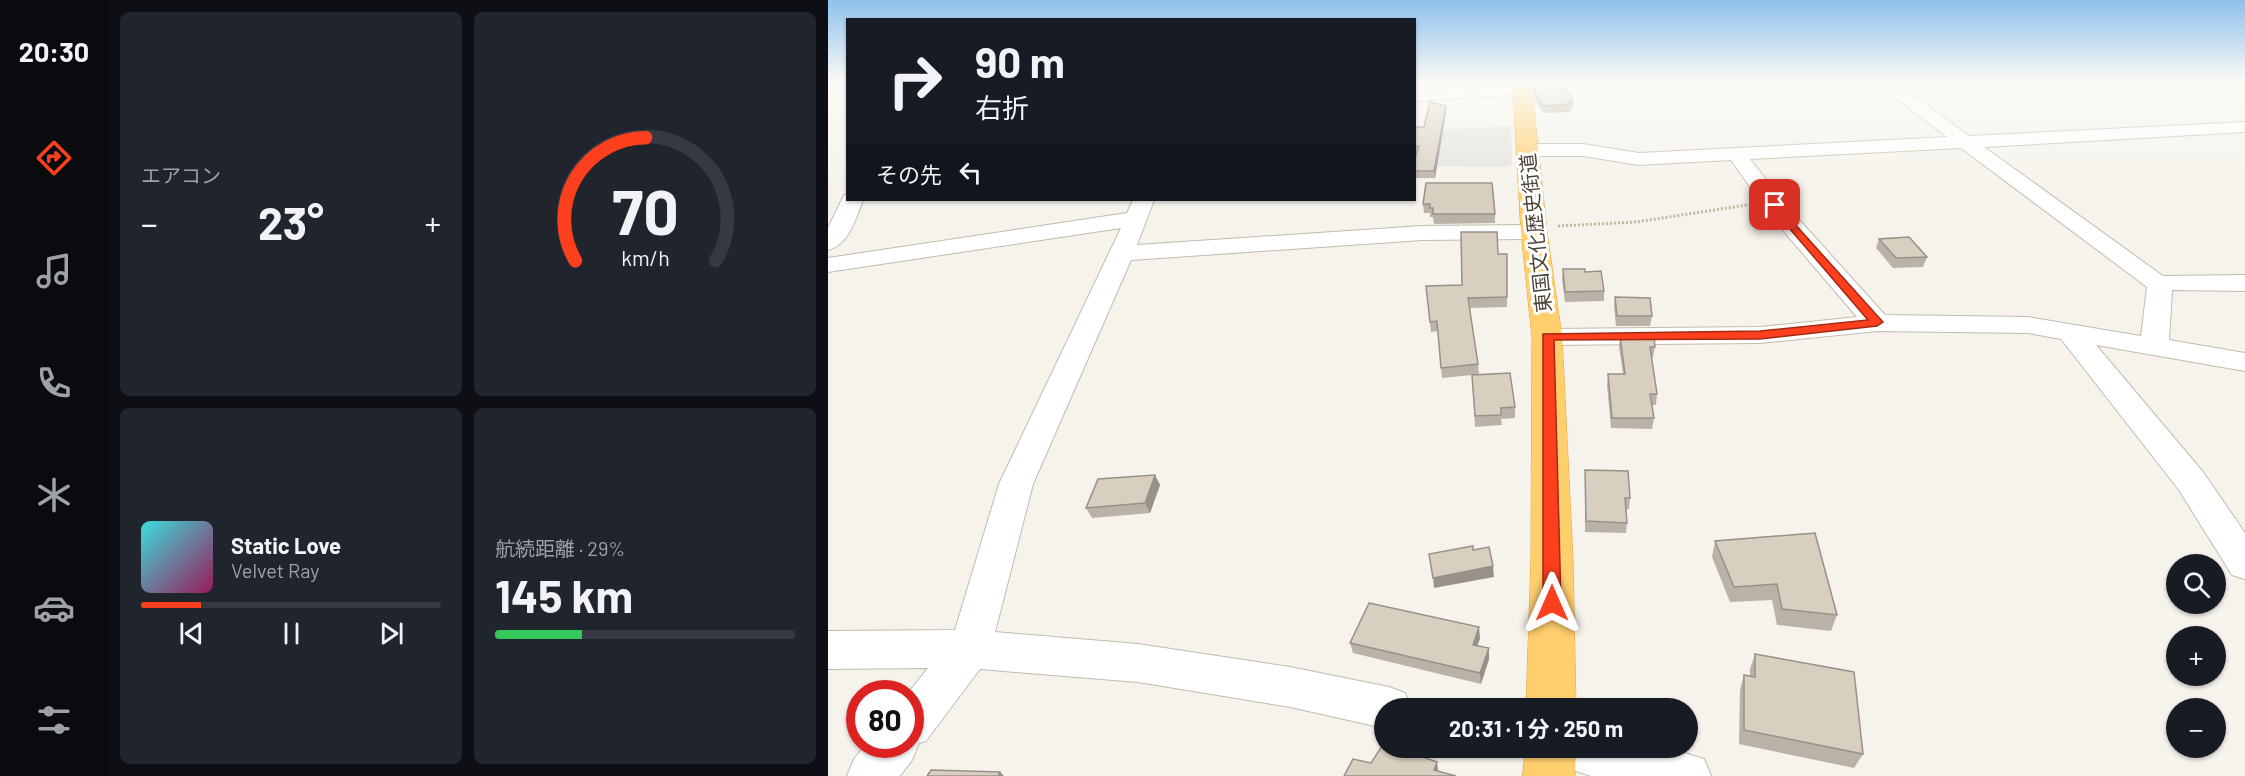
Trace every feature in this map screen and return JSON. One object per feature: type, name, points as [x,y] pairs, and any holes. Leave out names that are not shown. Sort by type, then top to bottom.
[{"type":"highway","name":"東国文化歴史街道","points":[[1525,117],[1533,230],[1547,337],[1552,561],[1551,698]]},
{"type":"highway","points":[[1549,776],[1550,758]]},
{"type":"street","points":[[1931,117],[2160,285]]},
{"type":"street","points":[[1528,150],[1583,150],[1639,159],[2245,127]]},
{"type":"street","points":[[1737,155],[1775,205],[1877,322]]},
{"type":"street","points":[[828,243],[842,226],[852,201]]},
{"type":"street","points":[[924,707],[970,649],[1016,484],[1122,253],[1138,209]]},
{"type":"street","points":[[828,265],[1138,209]]},
{"type":"street","points":[[1122,253],[1422,233],[1533,230]]},
{"type":"street","points":[[2160,285],[2168,282],[2245,283]]},
{"type":"street","points":[[2154,347],[2160,285]]},
{"type":"street","points":[[1547,337],[1760,335],[1877,322],[2028,325],[2245,362]]},
{"type":"street","points":[[2071,333],[2191,481],[2245,564]]},
{"type":"street","points":[[828,650],[970,649],[1138,663],[1290,687],[1374,705]]},
{"type":"street","points":[[871,776],[885,758]]},
{"type":"street","points":[[1613,758],[1688,776]]},
{"type":"path","points":[[1533,230],[1635,222],[1743,206],[1775,205]]},
{"type":"shaded area","points":[[1511,126],[1512,164],[1508,167],[1416,166],[1416,131]]},
{"type":"building","points":[[1426,117],[1444,117],[1434,171],[1416,171],[1416,156],[1419,146],[1416,146],[1416,127],[1424,127]]},
{"type":"building","points":[[1426,183],[1492,183],[1495,214],[1433,214],[1430,204],[1423,204]]},
{"type":"building","points":[[1461,232],[1497,232],[1498,254],[1507,254],[1507,297],[1468,298],[1478,364],[1441,368],[1437,321],[1430,322],[1426,286],[1462,285]]},
{"type":"building","points":[[1909,237],[1927,257],[1896,258],[1879,239]]},
{"type":"building","points":[[1563,269],[1585,269],[1585,272],[1601,271],[1604,291],[1565,292]]},
{"type":"building","points":[[1615,297],[1650,298],[1652,316],[1617,316]]},
{"type":"building","points":[[1620,336],[1654,336],[1655,347],[1650,347],[1657,394],[1650,394],[1654,418],[1612,418],[1608,374],[1625,374]]},
{"type":"building","points":[[1510,373],[1515,407],[1501,408],[1501,415],[1475,416],[1472,375]]},
{"type":"building","points":[[1585,470],[1628,471],[1630,498],[1625,498],[1627,523],[1586,521]]},
{"type":"building","points":[[1155,475],[1145,503],[1086,508],[1098,479]]},
{"type":"building","points":[[1815,533],[1837,615],[1782,609],[1777,584],[1734,587],[1715,541]]},
{"type":"building","points":[[1473,546],[1473,550],[1489,547],[1493,566],[1433,578],[1429,554]]},
{"type":"building","points":[[1369,603],[1479,627],[1473,645],[1489,648],[1480,673],[1350,643]]},
{"type":"building","points":[[1755,654],[1854,672],[1863,754],[1744,730],[1744,675],[1755,677]]},
{"type":"building","points":[[1374,758],[1426,758],[1437,762],[1434,770],[1456,776],[1344,776],[1353,759],[1371,763]]},
{"type":"building","points":[[931,770],[1000,772],[998,776],[927,776]]},
{"type":"route","points":[[1552,603],[1547,337],[1760,335],[1877,322],[1775,205]]}]
